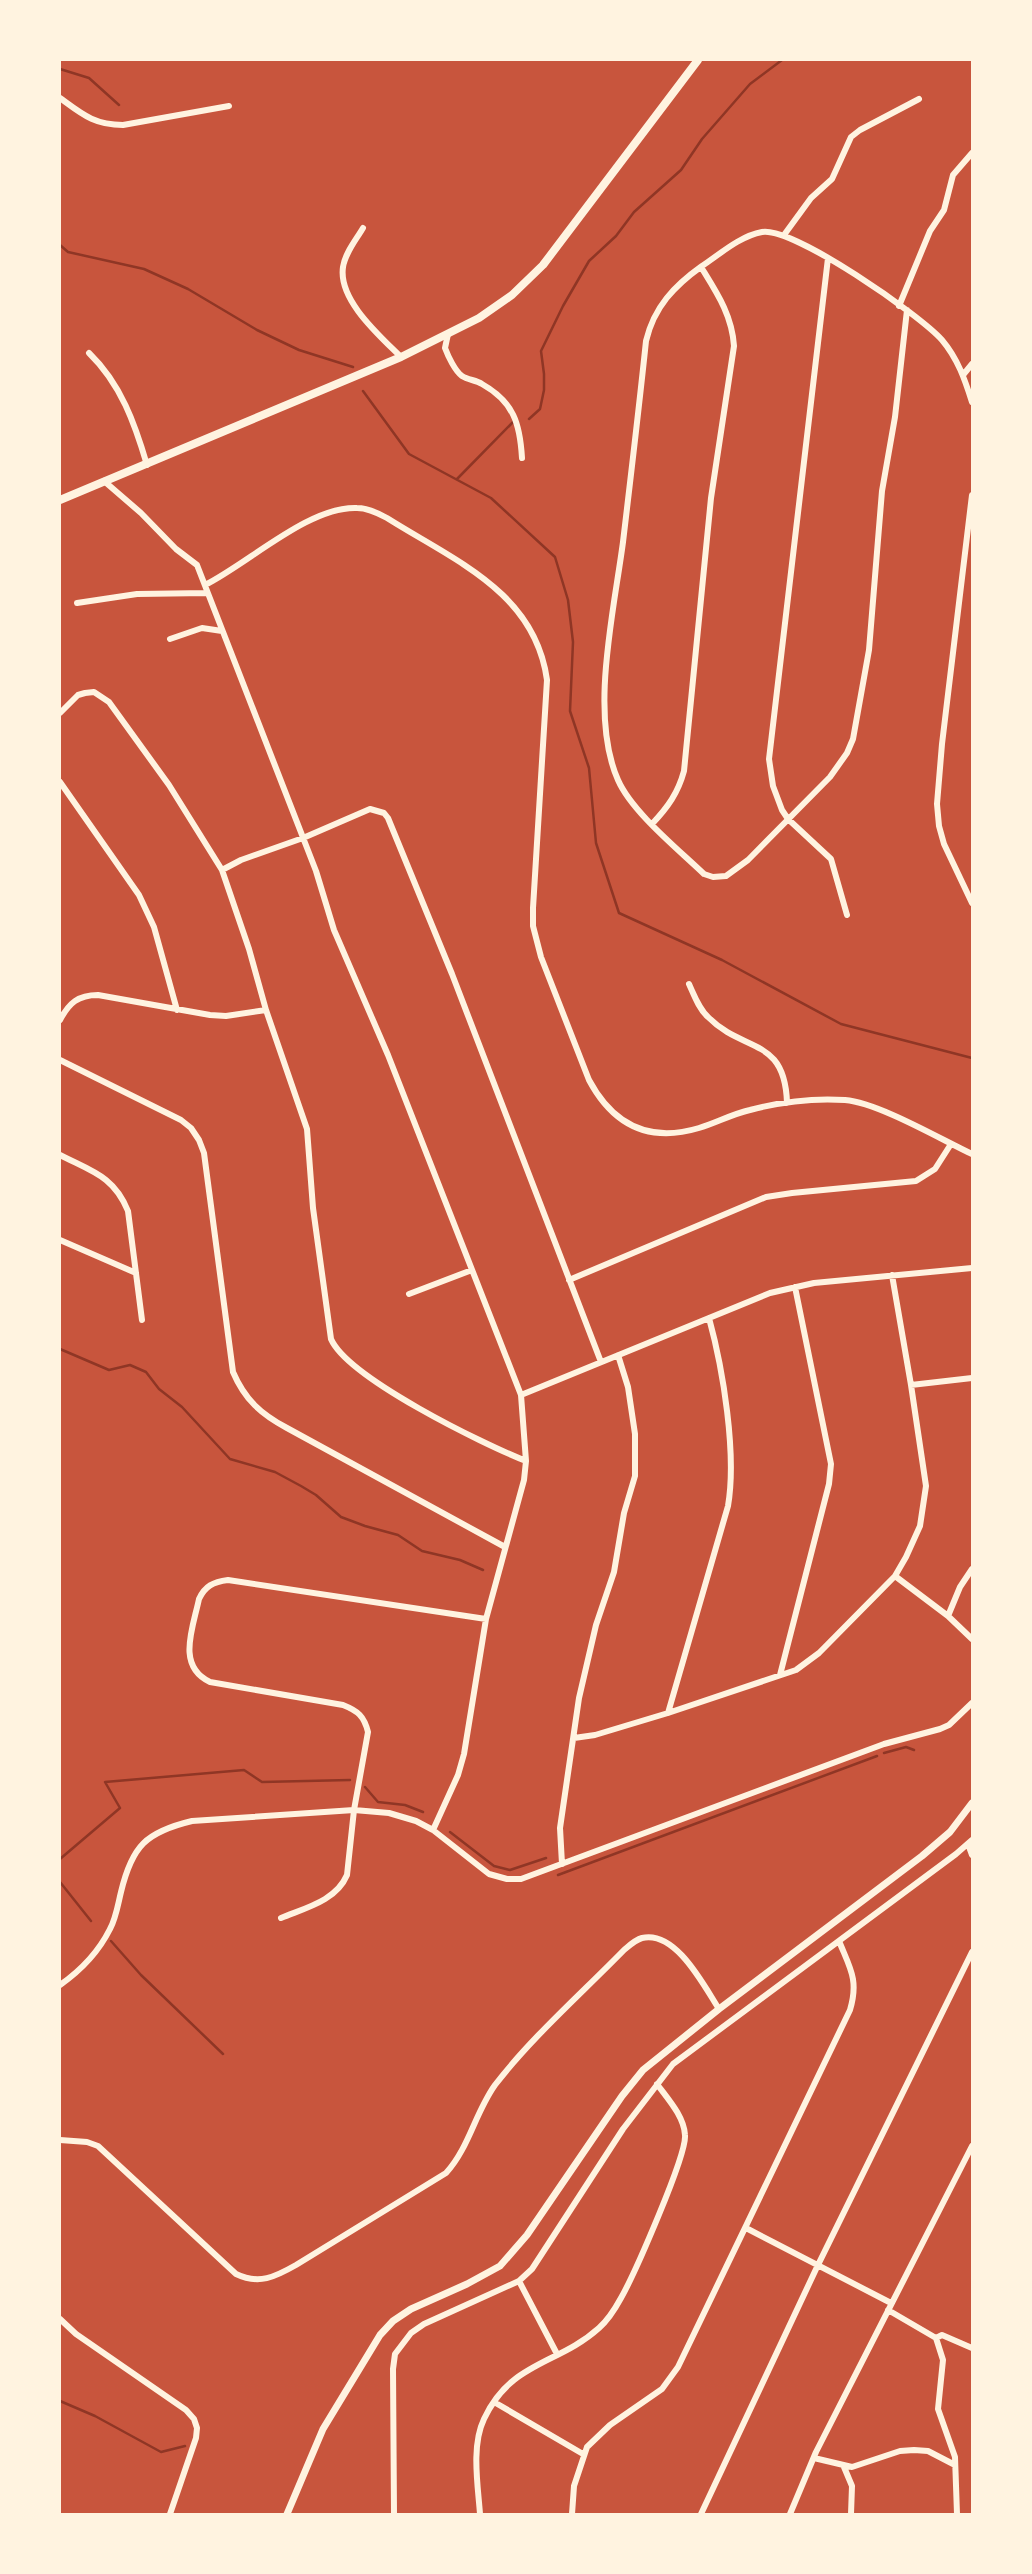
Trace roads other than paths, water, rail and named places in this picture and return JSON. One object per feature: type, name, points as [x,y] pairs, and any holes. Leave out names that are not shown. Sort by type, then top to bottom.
[{"type":"main road","points":[[60,500],[401,357],[479,318],[512,295],[542,265],[698,60]]},
{"type":"street","points":[[60,98],[92,121],[107,125],[123,125],[229,106]]},
{"type":"street","points":[[784,235],[811,198],[832,179],[851,137],[919,99]]},
{"type":"street","points":[[900,306],[930,231],[944,210],[953,175],[972,153]]},
{"type":"street","points":[[363,228],[350,249],[343,268],[344,283],[356,309],[401,357]]},
{"type":"street","points":[[907,310],[895,417],[881,505],[869,650],[853,738],[840,765],[734,872],[713,877],[704,874],[652,824],[619,783],[611,762],[605,716],[606,676],[646,341],[658,308],[680,282],[737,242],[762,232],[784,235],[828,258],[907,310],[926,324],[943,341],[963,375],[972,402]]},
{"type":"street","points":[[828,258],[769,759],[777,798],[788,819],[831,859],[847,915]]},
{"type":"street","points":[[652,824],[672,800],[684,771],[710,498],[734,346],[733,327],[728,313],[701,267]]},
{"type":"street","points":[[449,334],[445,348],[459,373],[483,384],[507,405],[515,416],[522,458]]},
{"type":"street","points":[[89,353],[115,384],[128,408],[147,465]]},
{"type":"street","points":[[963,375],[972,365]]},
{"type":"street","points":[[104,481],[141,513],[176,549],[193,560],[205,585],[316,871],[334,930],[388,1055],[520,1395],[526,1461],[517,1514],[505,1547],[486,1619],[464,1754],[458,1775],[433,1830]]},
{"type":"street","points":[[972,495],[937,804],[944,844],[972,899]]},
{"type":"street","points":[[205,585],[323,513],[359,508],[387,518],[493,584],[521,613],[535,635],[545,662],[547,680],[533,908],[536,942],[597,1094],[615,1115],[630,1125],[662,1134],[681,1133],[750,1110],[787,1103],[847,1101],[869,1105],[972,1154]]},
{"type":"street","points":[[77,603],[137,594],[207,593]]},
{"type":"street","points":[[170,639],[202,628],[222,631]]},
{"type":"street","points":[[60,713],[78,695],[94,692],[110,702],[169,785],[222,870],[307,1129],[313,1208],[330,1329],[335,1347],[357,1369],[380,1384],[479,1441],[526,1461]]},
{"type":"street","points":[[60,782],[149,913],[177,1010]]},
{"type":"street","points":[[222,870],[257,853],[303,838],[370,809],[384,813],[388,818],[452,974],[601,1362]]},
{"type":"street","points":[[689,984],[708,1018],[773,1058],[784,1074],[787,1103]]},
{"type":"street","points":[[60,1020],[73,1001],[87,995],[226,1016],[266,1010]]},
{"type":"street","points":[[60,1060],[181,1120],[200,1140],[208,1181],[233,1372],[251,1404],[264,1415],[505,1547]]},
{"type":"street","points":[[569,1280],[766,1198],[916,1181],[935,1169],[951,1144]]},
{"type":"street","points":[[60,1155],[108,1179],[117,1189],[128,1211],[142,1320]]},
{"type":"street","points":[[60,1240],[136,1273]]},
{"type":"street","points":[[520,1395],[769,1293],[814,1283],[972,1268]]},
{"type":"street","points":[[409,1294],[472,1270]]},
{"type":"street","points":[[574,1738],[595,1735],[668,1713],[806,1665],[895,1576],[914,1542],[925,1502],[924,1468],[892,1275]]},
{"type":"street","points":[[780,1675],[831,1474],[829,1450],[795,1287]]},
{"type":"street","points":[[668,1713],[728,1506],[731,1486],[729,1438],[719,1361],[709,1318]]},
{"type":"street","points":[[562,1864],[560,1828],[579,1698],[589,1652],[614,1572],[624,1513],[635,1476],[635,1434],[630,1398],[618,1355]]},
{"type":"street","points":[[911,1385],[972,1378]]},
{"type":"street","points":[[948,1616],[960,1587],[972,1569]]},
{"type":"street","points":[[895,1576],[948,1616],[972,1639]]},
{"type":"street","points":[[281,1918],[324,1899],[343,1884],[368,1732],[365,1720],[358,1710],[343,1705],[210,1682],[192,1668],[188,1653],[202,1592],[215,1582],[228,1580],[486,1619]]},
{"type":"street","points":[[60,1985],[86,1962],[111,1927],[134,1852],[170,1826],[192,1821],[354,1810],[403,1816],[433,1830],[489,1874],[507,1880],[521,1879],[884,1744],[940,1729],[949,1725],[972,1703]]},
{"type":"street","points":[[287,2515],[323,2429],[380,2335],[393,2321],[411,2309],[500,2266],[527,2235],[632,2082],[662,2054],[719,2009],[922,1856],[950,1832],[972,1803]]},
{"type":"street","points":[[394,2515],[393,2369],[395,2354],[411,2333],[424,2324],[519,2281],[542,2254],[623,2129],[673,2064],[687,2052],[970,1842],[972,1855]]},
{"type":"street","points":[[60,2140],[88,2142],[97,2146],[236,2274],[248,2280],[262,2280],[277,2276],[446,2174],[455,2163],[483,2105],[502,2077],[635,1941],[653,1937],[664,1940],[686,1960],[719,2009]]},
{"type":"street","points":[[572,2515],[574,2486],[583,2454],[597,2436],[663,2389],[678,2367],[850,2010],[855,1992],[853,1975],[839,1941]]},
{"type":"street","points":[[701,2515],[817,2267],[972,1952]]},
{"type":"street","points":[[480,2515],[478,2446],[483,2420],[515,2377],[599,2328],[611,2315],[633,2273],[682,2156],[685,2132],[657,2084]]},
{"type":"street","points":[[790,2515],[814,2458],[972,2146]]},
{"type":"street","points":[[746,2228],[890,2307],[936,2338],[943,2360],[938,2409],[950,2440],[955,2465],[957,2515]]},
{"type":"street","points":[[519,2281],[557,2354]]},
{"type":"street","points":[[60,2319],[76,2334],[186,2410],[194,2419],[197,2428],[191,2457],[170,2515]]},
{"type":"street","points":[[936,2338],[942,2335],[972,2348]]},
{"type":"street","points":[[494,2402],[583,2454]]},
{"type":"street","points":[[814,2458],[852,2467],[900,2451],[914,2450],[928,2451],[955,2465]]},
{"type":"street","points":[[844,2467],[852,2486],[851,2515]]},
{"type":"waterway","points":[[529,419],[540,409],[544,390],[541,351],[589,261],[616,236],[634,212],[681,170],[702,139],[750,84],[782,60]]},
{"type":"waterway","points":[[60,69],[89,78],[119,105]]},
{"type":"waterway","points":[[60,245],[68,252],[144,269],[188,289],[257,330],[299,350],[353,367]]},
{"type":"waterway","points":[[363,391],[409,454],[491,498],[555,557],[568,600],[573,642],[570,711],[589,768],[596,843],[619,913],[722,960],[841,1024],[972,1058]]},
{"type":"waterway","points":[[457,479],[514,421]]},
{"type":"waterway","points":[[60,1349],[109,1370],[130,1365],[146,1372],[159,1389],[182,1407],[230,1459],[275,1472],[316,1495],[341,1517],[398,1535],[422,1551],[460,1560],[483,1570]]},
{"type":"waterway","points":[[884,1753],[906,1747],[914,1750]]},
{"type":"waterway","points":[[558,1875],[877,1756]]},
{"type":"waterway","points":[[60,1859],[120,1808],[105,1782],[244,1770],[262,1782],[350,1780]]},
{"type":"waterway","points":[[365,1787],[378,1802],[405,1805],[423,1812]]},
{"type":"waterway","points":[[450,1832],[494,1866],[510,1870],[546,1858]]},
{"type":"waterway","points":[[60,1882],[91,1921]]},
{"type":"waterway","points":[[111,1941],[141,1975],[223,2054]]},
{"type":"waterway","points":[[60,2401],[95,2416],[161,2452],[185,2446]]}]
